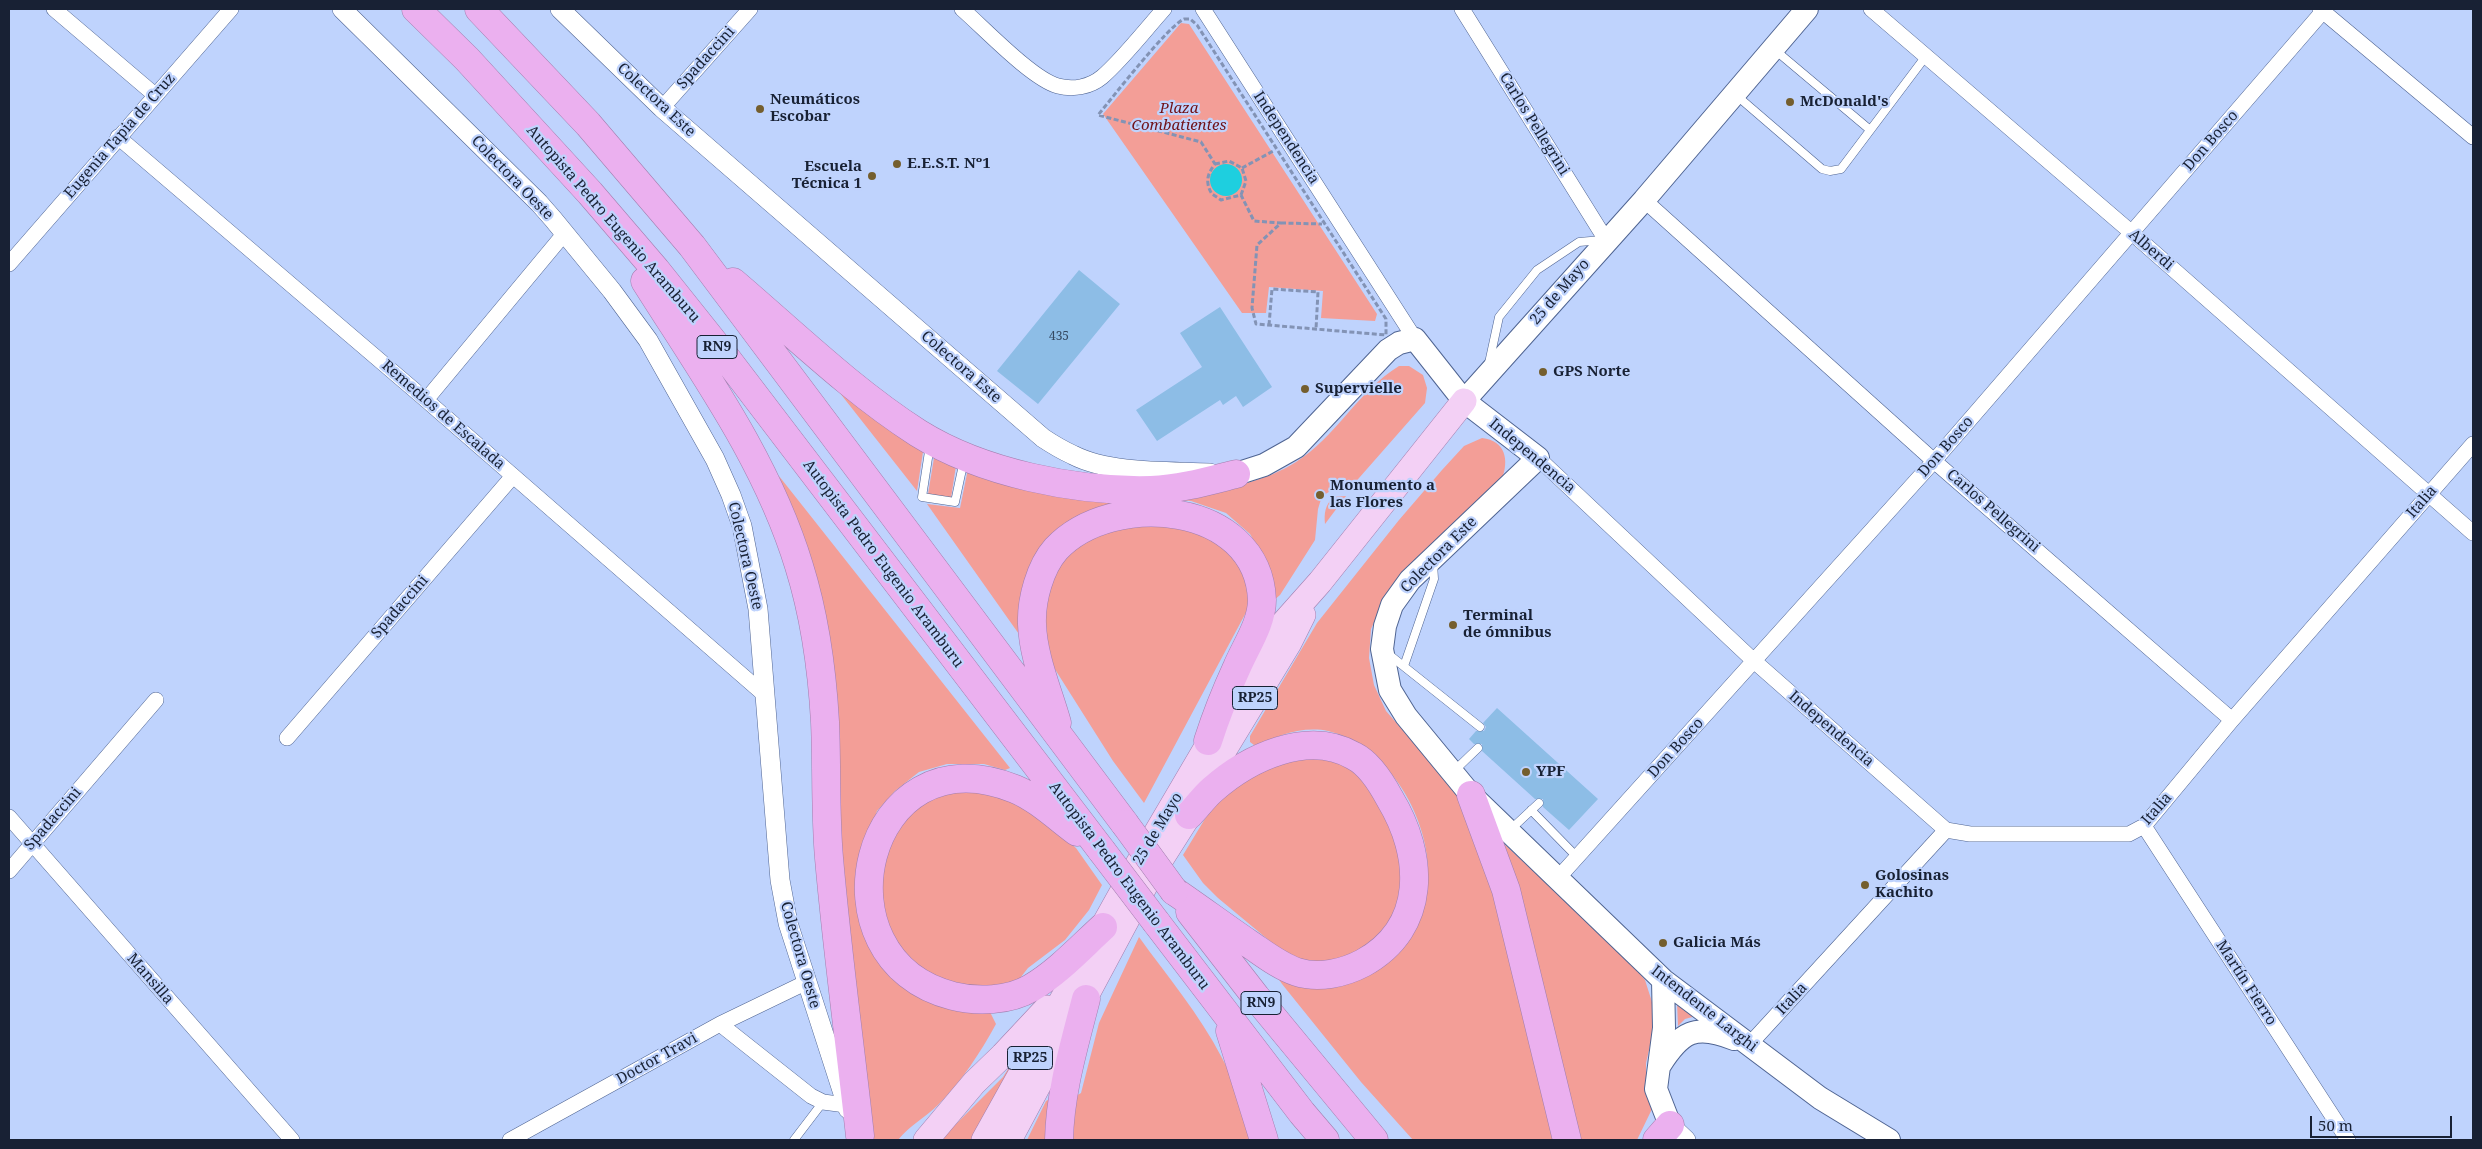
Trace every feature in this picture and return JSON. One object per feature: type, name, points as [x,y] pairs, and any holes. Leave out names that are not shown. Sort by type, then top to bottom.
[{"type":"highway","name":"Autopista Pedro Eugenio Aramburu","points":[[416,9],[467,59],[590,193],[656,270],[727,359],[1224,1011],[1325,1140]]},
{"type":"highway","name":"RN9","points":[[479,9],[588,124],[692,246],[886,502],[1174,891],[1256,997],[1374,1140]]},
{"type":"highway","points":[[590,193],[711,382],[757,462],[799,566],[811,611],[820,661],[825,723],[829,856],[861,1138]]},
{"type":"highway","points":[[692,246],[864,394],[931,440],[964,456],[1027,476],[1104,489],[1152,490],[1188,486],[1236,474]]},
{"type":"highway","points":[[1062,741],[1037,652],[1032,624],[1034,594],[1044,568],[1056,550],[1077,532],[1122,516],[1148,513],[1198,519],[1218,527],[1235,540],[1255,567],[1262,599],[1258,620],[1219,707],[1208,741]]},
{"type":"highway","points":[[1174,891],[1271,959],[1297,972],[1321,975],[1350,970],[1370,959],[1390,943],[1406,921],[1413,898],[1415,870],[1409,839],[1398,812],[1370,770],[1355,756],[1331,747],[1304,745],[1277,752],[1247,765],[1219,785],[1189,815]]},
{"type":"highway","points":[[1102,851],[1016,790],[966,778],[943,780],[918,792],[900,805],[885,824],[874,849],[869,876],[870,904],[876,932],[885,951],[899,968],[916,982],[936,992],[963,999],[990,1000],[1014,995],[1030,988],[1057,969],[1103,927]]},
{"type":"highway","points":[[1471,795],[1506,890],[1567,1140]]},
{"type":"highway","points":[[1059,1140],[1060,1115],[1081,988]]},
{"type":"highway","points":[[1224,1011],[1264,1140]]},
{"type":"main road","name":"25 de Mayo","points":[[1009,1140],[1081,988],[1103,927],[1208,741],[1272,636],[1320,582],[1487,374],[1644,200],[1807,9]]},
{"type":"main road","name":"Independencia","points":[[1415,339],[1464,401],[1538,458]]},
{"type":"main road","name":"Colectora Este","points":[[1236,474],[1264,465],[1296,447],[1388,350],[1399,343],[1415,339]]},
{"type":"main road","name":"Colectora Este","points":[[1471,795],[1406,716],[1390,690],[1382,649],[1385,626],[1392,605],[1410,580],[1538,458]]},
{"type":"main road","name":"25 de Mayo","points":[[984,1140],[1189,815],[1221,755],[1289,643],[1320,582]]},
{"type":"main road","name":"Intendente Larghi","points":[[1471,795],[1559,877],[1664,980],[1820,1098],[1889,1140]]},
{"type":"main road","points":[[1664,980],[1665,1010],[1656,1089],[1671,1135]]},
{"type":"main road","points":[[926,1140],[974,1083],[1081,988]]},
{"type":"main road","points":[[1659,1066],[1674,1044],[1686,1035],[1700,1030],[1719,1033],[1750,1045]]},
{"type":"street","points":[[54,9],[155,95]]},
{"type":"street","name":"Eugenia Tapia de Cruz","points":[[9,264],[231,9]]},
{"type":"street","name":"Colectora Oeste","points":[[342,9],[539,202],[612,291],[648,340],[714,459],[731,495],[742,526],[758,609],[780,880],[788,923],[846,1104],[861,1138]]},
{"type":"street","name":"Colectora Este","points":[[560,9],[662,108],[1042,438],[1074,456],[1101,464],[1163,471],[1236,474]]},
{"type":"street","name":"Spadaccini","points":[[662,108],[750,9]]},
{"type":"street","points":[[962,9],[1035,73],[1056,86],[1067,88],[1081,87],[1101,78],[1164,9]]},
{"type":"street","name":"Independencia","points":[[1203,9],[1415,339]]},
{"type":"street","name":"Carlos Pellegrini","points":[[1462,9],[1606,240]]},
{"type":"street","name":"Alberdi","points":[[1871,9],[2132,233],[2473,533]]},
{"type":"street","points":[[2323,10],[2473,137]]},
{"type":"street","name":"Don Bosco","points":[[1559,877],[1934,460],[2323,10]]},
{"type":"street","name":"Remedios de Escalada","points":[[118,137],[426,400],[766,696]]},
{"type":"street","name":"Carlos Pellegrini","points":[[1644,200],[1934,460],[2232,720]]},
{"type":"street","points":[[426,400],[564,234]]},
{"type":"street","name":"Italia","points":[[1750,1045],[1946,830],[1970,834],[2129,834],[2144,826],[2232,720],[2473,444]]},
{"type":"street","name":"Independencia","points":[[1538,458],[1754,661],[1946,830]]},
{"type":"street","name":"Spadaccini","points":[[287,738],[513,476]]},
{"type":"street","name":"Spadaccini","points":[[9,871],[156,700]]},
{"type":"street","name":"Mansilla","points":[[9,818],[292,1140]]},
{"type":"street","name":"Martín Fierro","points":[[2144,826],[2348,1140]]},
{"type":"street","name":"Doctor Travi","points":[[510,1140],[720,1024],[807,982]]},
{"type":"street","points":[[720,1024],[811,1096],[823,1102],[846,1104]]},
{"type":"lane","points":[[1773,49],[1869,130]]},
{"type":"lane","points":[[1734,94],[1822,169],[1830,171],[1841,169],[1926,56]]},
{"type":"lane","points":[[1487,374],[1499,317],[1537,270],[1579,242],[1606,240]]},
{"type":"lane","points":[[931,440],[922,497],[955,502],[964,456]]},
{"type":"lane","points":[[1404,666],[1434,579],[1433,559]]},
{"type":"lane","points":[[1382,649],[1480,727]]},
{"type":"lane","points":[[1452,772],[1478,748]]},
{"type":"lane","points":[[1509,832],[1539,803]]},
{"type":"lane","points":[[1531,810],[1577,857]]},
{"type":"lane","points":[[794,1140],[823,1102]]},
{"type":"path","points":[[1214,164],[1202,142],[1098,115],[1179,21],[1184,19],[1190,19],[1197,24],[1278,148],[1386,319],[1386,335],[1256,324],[1252,308],[1256,245],[1281,223]]},
{"type":"path","points":[[1242,168],[1278,148]]},
{"type":"path","points":[[1214,164],[1229,161],[1242,168],[1246,181],[1241,195],[1254,220],[1326,224]]},
{"type":"path","points":[[1214,164],[1208,175],[1208,186],[1212,194],[1221,200],[1241,195]]},
{"type":"path","points":[[1269,325],[1272,289],[1318,292],[1316,329]]},
{"type":"green space","name":"Plaza Combatientes","points":[[1181,23],[1189,24],[1377,314],[1375,321],[1321,318],[1323,291],[1269,287],[1266,313],[1242,313],[1103,114]]},
{"type":"green space","points":[[1399,366],[1409,366],[1423,375],[1427,388],[1425,403],[1352,486],[1334,489],[1322,496],[1318,509],[1315,540],[1280,595],[1273,601],[1265,559],[1250,534],[1226,513],[1191,501],[1152,498],[1119,502],[1089,511],[1063,526],[1045,546],[1021,637],[927,504],[960,508],[969,464],[1173,491],[1218,489],[1246,483],[1273,474],[1310,452],[1371,388]]},
{"type":"green space","points":[[832,383],[924,445],[917,491]]},
{"type":"green space","points":[[1482,438],[1496,443],[1504,452],[1505,465],[1502,479],[1401,577],[1387,593],[1371,629],[1369,658],[1374,685],[1386,711],[1451,785],[1461,800],[1496,884],[1557,1140],[1413,1140],[1361,1082],[1282,984],[1275,974],[1334,979],[1418,906],[1425,897],[1427,890],[1426,849],[1411,805],[1399,784],[1385,766],[1368,750],[1349,738],[1328,731],[1311,730],[1287,733],[1254,745],[1250,742],[1250,736],[1317,623],[1399,520],[1442,470],[1464,446]]},
{"type":"green space","points":[[935,452],[957,459],[951,498],[928,494]]},
{"type":"green space","points":[[779,476],[1010,768],[1005,770],[984,764],[947,764],[919,772],[895,791],[877,811],[862,852],[873,947],[987,1006],[996,1024],[977,1056],[955,1087],[938,1105],[907,1130],[898,1140],[867,1140],[786,499]]},
{"type":"green space","points":[[1346,496],[1325,524],[1326,510],[1330,500],[1333,497]]},
{"type":"green space","points":[[1118,523],[1207,530],[1249,577],[1250,605],[1144,803],[1113,761],[1051,663],[1047,650],[1045,619],[1049,589],[1055,570],[1081,540]]},
{"type":"green space","points":[[1299,752],[1347,760],[1397,823],[1407,899],[1363,954],[1318,963],[1300,960],[1283,952],[1218,898],[1203,883],[1183,855],[1214,804],[1240,783]]},
{"type":"green space","points":[[984,789],[1034,812],[1076,848],[1102,885],[1089,910],[1065,940],[1028,968],[1017,982],[985,991],[943,986],[890,945],[877,865],[918,796]]},
{"type":"green space","points":[[1500,840],[1623,954],[1645,980],[1652,1002],[1655,1024],[1646,1063],[1646,1088],[1652,1109],[1637,1140],[1576,1140]]},
{"type":"green space","points":[[1139,937],[1193,1011],[1213,1042],[1236,1088],[1255,1140],[1066,1140],[1069,1100],[1081,1093],[1099,1023]]},
{"type":"green space","points":[[1677,1002],[1696,1016],[1685,1019],[1678,1026]]},
{"type":"green space","points":[[1015,1068],[971,1140],[940,1140],[1003,1077],[1008,1069]]},
{"type":"green space","points":[[1051,1098],[1051,1140],[1027,1140],[1046,1101]]},
{"type":"shaded area","points":[[1226,164],[1237,169],[1242,180],[1237,191],[1226,196],[1215,191],[1210,180],[1215,169]]},
{"type":"building","points":[[1079,270],[1120,304],[1038,404],[997,371]]},
{"type":"building","points":[[1220,307],[1272,387],[1243,407],[1236,396],[1223,405],[1220,400],[1157,441],[1136,410],[1202,367],[1180,333]]},
{"type":"building","points":[[1497,708],[1598,799],[1569,830],[1543,807],[1543,799],[1535,799],[1482,751],[1482,744],[1474,744],[1469,739],[1476,731],[1484,731],[1486,727],[1483,723]]},
{"type":"place","name":"McDonald's","points":[[1790,102]]},
{"type":"place","name":"Neumáticos Escobar","points":[[760,109]]},
{"type":"place","name":"E.E.S.T. Nº1","points":[[897,164]]},
{"type":"place","name":"Escuela Técnica 1","points":[[872,176]]},
{"type":"place","name":"GPS Norte","points":[[1543,372]]},
{"type":"place","name":"Supervielle","points":[[1305,389]]},
{"type":"place","name":"Monumento a las Flores","points":[[1320,495]]},
{"type":"place","name":"Terminal de ómnibus","points":[[1453,625]]},
{"type":"place","name":"YPF","points":[[1526,772]]},
{"type":"place","name":"Golosinas Kachito","points":[[1865,885]]},
{"type":"place","name":"Galicia Más","points":[[1663,943]]}]
